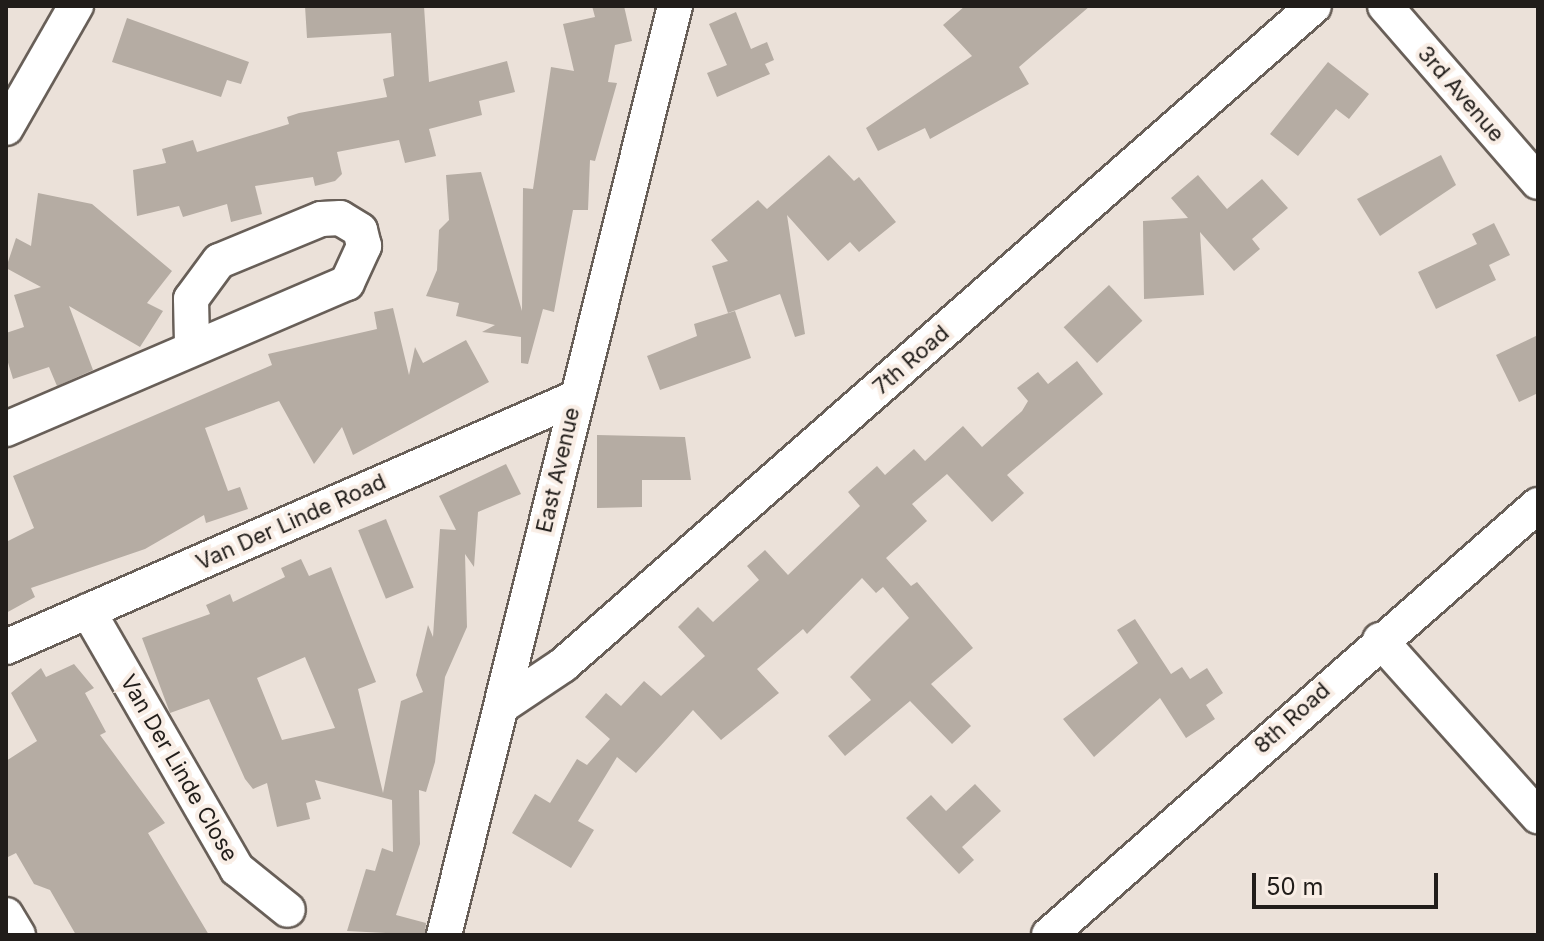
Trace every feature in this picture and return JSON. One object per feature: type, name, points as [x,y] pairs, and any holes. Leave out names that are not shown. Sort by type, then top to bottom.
[{"type":"street","points":[[6,128],[76,6]]},
{"type":"street","name":"East Avenue","points":[[444,935],[575,398],[675,6]]},
{"type":"street","name":"7th Road","points":[[502,706],[563,665],[1314,6]]},
{"type":"street","name":"3rd Avenue","points":[[1385,6],[1538,182]]},
{"type":"street","points":[[6,429],[192,344],[347,283],[359,266],[360,230],[340,218],[321,219],[219,261],[191,299],[192,344]]},
{"type":"street","name":"Van Der Linde Road","points":[[6,647],[575,398]]},
{"type":"street","name":"8th Road","points":[[1049,935],[1380,640],[1538,505]]},
{"type":"street","name":"Van Der Linde Close","points":[[88,611],[237,869],[288,910]]},
{"type":"street","points":[[1380,640],[1538,816]]},
{"type":"street","points":[[6,915],[18,935]]},
{"type":"building","points":[[305,6],[424,6],[429,82],[507,61],[515,92],[479,101],[482,115],[429,129],[436,156],[405,163],[399,140],[337,152],[342,174],[335,181],[315,186],[313,177],[255,186],[262,214],[231,222],[227,204],[183,217],[179,206],[137,216],[133,170],[166,163],[162,149],[193,140],[197,152],[289,124],[287,117],[299,113],[387,97],[383,79],[394,76],[391,33],[307,38]]},
{"type":"building","points":[[592,6],[624,6],[632,41],[615,45],[608,82],[617,83],[595,161],[590,160],[588,210],[573,210],[554,312],[543,309],[528,364],[521,363],[521,337],[482,332],[495,325],[456,316],[459,303],[426,296],[437,270],[439,230],[449,220],[446,175],[481,172],[522,311],[523,188],[533,189],[551,67],[574,71],[563,24],[595,17]]},
{"type":"building","points":[[965,6],[1090,6],[1019,67],[1029,84],[930,139],[925,128],[878,151],[866,128],[972,56],[943,25]]},
{"type":"building","points":[[736,12],[751,49],[767,42],[774,60],[765,64],[770,74],[717,97],[707,73],[727,65],[709,24]]},
{"type":"building","points":[[127,18],[249,62],[241,84],[227,80],[221,97],[112,62]]},
{"type":"building","points":[[1328,62],[1369,94],[1349,119],[1336,109],[1298,156],[1270,134]]},
{"type":"building","points":[[829,155],[854,181],[859,177],[896,222],[859,252],[850,242],[828,261],[787,215],[805,334],[795,337],[780,294],[728,313],[712,266],[728,261],[711,240],[758,200],[767,209]]},
{"type":"building","points":[[1441,155],[1456,185],[1380,236],[1357,199]]},
{"type":"building","points":[[1198,175],[1227,209],[1262,179],[1288,208],[1252,239],[1260,249],[1234,271],[1200,232],[1204,295],[1144,299],[1143,221],[1188,218],[1171,198]]},
{"type":"building","points":[[38,193],[92,204],[172,271],[147,303],[163,311],[140,347],[69,306],[93,370],[57,386],[49,367],[13,379],[6,356],[6,333],[24,327],[14,295],[41,287],[6,268],[16,238],[31,246]]},
{"type":"building","points":[[1494,223],[1510,255],[1489,265],[1496,280],[1436,309],[1418,272],[1477,244],[1472,234]]},
{"type":"building","points":[[1109,285],[1142,321],[1097,363],[1064,327]]},
{"type":"building","points":[[393,308],[409,375],[415,347],[423,363],[466,340],[489,382],[353,455],[342,427],[314,464],[279,401],[205,428],[228,491],[240,487],[248,509],[206,523],[204,515],[145,549],[31,588],[35,597],[6,613],[6,542],[34,528],[13,476],[272,365],[268,354],[377,329],[374,312]]},
{"type":"building","points":[[735,311],[751,358],[660,390],[647,356],[697,336],[694,324]]},
{"type":"building","points":[[1538,335],[1538,393],[1519,402],[1496,355]]},
{"type":"building","points":[[1077,361],[1103,394],[1007,475],[1024,493],[992,522],[947,474],[912,504],[927,521],[886,558],[911,586],[917,582],[973,648],[931,684],[971,726],[952,744],[910,701],[845,756],[828,736],[871,700],[850,677],[909,618],[883,587],[876,593],[862,578],[807,634],[803,629],[757,669],[779,693],[721,740],[693,710],[636,773],[617,757],[578,821],[594,830],[571,868],[512,833],[535,794],[550,803],[577,759],[587,765],[610,739],[585,717],[606,693],[621,706],[644,681],[661,696],[705,656],[678,627],[698,607],[713,622],[759,580],[747,566],[765,550],[788,575],[860,506],[848,492],[877,466],[885,475],[914,449],[925,461],[963,426],[982,447],[1022,411],[1028,401],[1017,388],[1038,372],[1048,384]]},
{"type":"building","points":[[597,435],[685,437],[691,480],[642,480],[642,507],[597,508]]},
{"type":"building","points":[[506,464],[521,494],[478,512],[474,567],[465,554],[467,627],[445,677],[435,762],[426,792],[419,790],[420,844],[396,915],[426,923],[425,935],[347,931],[366,869],[375,871],[382,848],[393,852],[392,800],[315,780],[321,799],[306,803],[310,819],[277,827],[267,783],[253,789],[245,779],[209,699],[170,713],[142,638],[210,614],[206,605],[230,594],[233,602],[285,577],[281,568],[301,559],[309,576],[331,567],[376,682],[358,689],[383,793],[401,701],[423,692],[416,675],[428,625],[433,637],[440,529],[456,530],[439,496]],"holes":[[[305,657],[335,728],[282,740],[257,678]]]},
{"type":"building","points":[[386,519],[414,588],[386,599],[358,530]]},
{"type":"building","points":[[1135,619],[1171,674],[1182,667],[1190,679],[1207,668],[1223,693],[1206,705],[1215,719],[1186,738],[1160,698],[1094,757],[1063,719],[1138,663],[1117,630]]},
{"type":"building","points":[[74,664],[94,688],[85,693],[106,732],[100,735],[165,823],[148,833],[209,935],[76,935],[50,890],[34,884],[16,853],[6,858],[6,761],[37,741],[11,693],[41,668],[46,677]]},
{"type":"building","points":[[975,784],[1001,811],[962,847],[974,860],[959,874],[906,818],[931,795],[946,811]]}]
